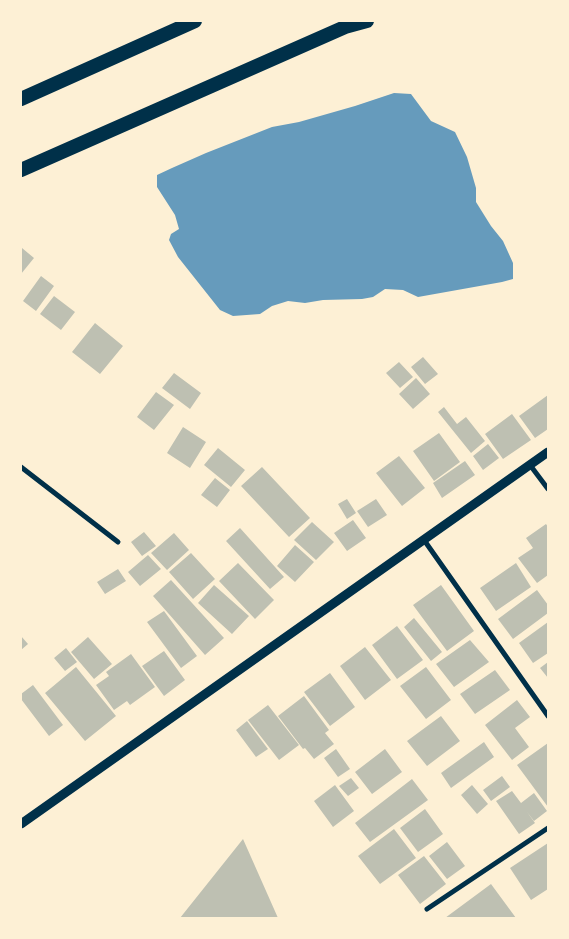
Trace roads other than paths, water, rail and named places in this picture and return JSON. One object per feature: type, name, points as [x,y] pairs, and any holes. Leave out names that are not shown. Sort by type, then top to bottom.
[{"type":"highway","points":[[21,99],[195,21]]},
{"type":"highway","points":[[21,170],[345,28],[368,21]]},
{"type":"street","points":[[21,824],[547,453]]},
{"type":"street","points":[[530,464],[548,489]]},
{"type":"street","points":[[21,466],[118,542]]},
{"type":"street","points":[[424,540],[548,716]]},
{"type":"street","points":[[427,909],[548,828]]},
{"type":"water","points":[[394,93],[411,94],[431,121],[455,132],[467,157],[476,188],[476,202],[503,241],[513,263],[513,279],[418,297],[403,290],[385,289],[373,297],[362,299],[323,300],[305,303],[288,301],[272,306],[260,314],[233,316],[220,310],[178,257],[169,240],[171,234],[179,229],[175,215],[157,187],[157,175],[272,127],[299,122]]}]
